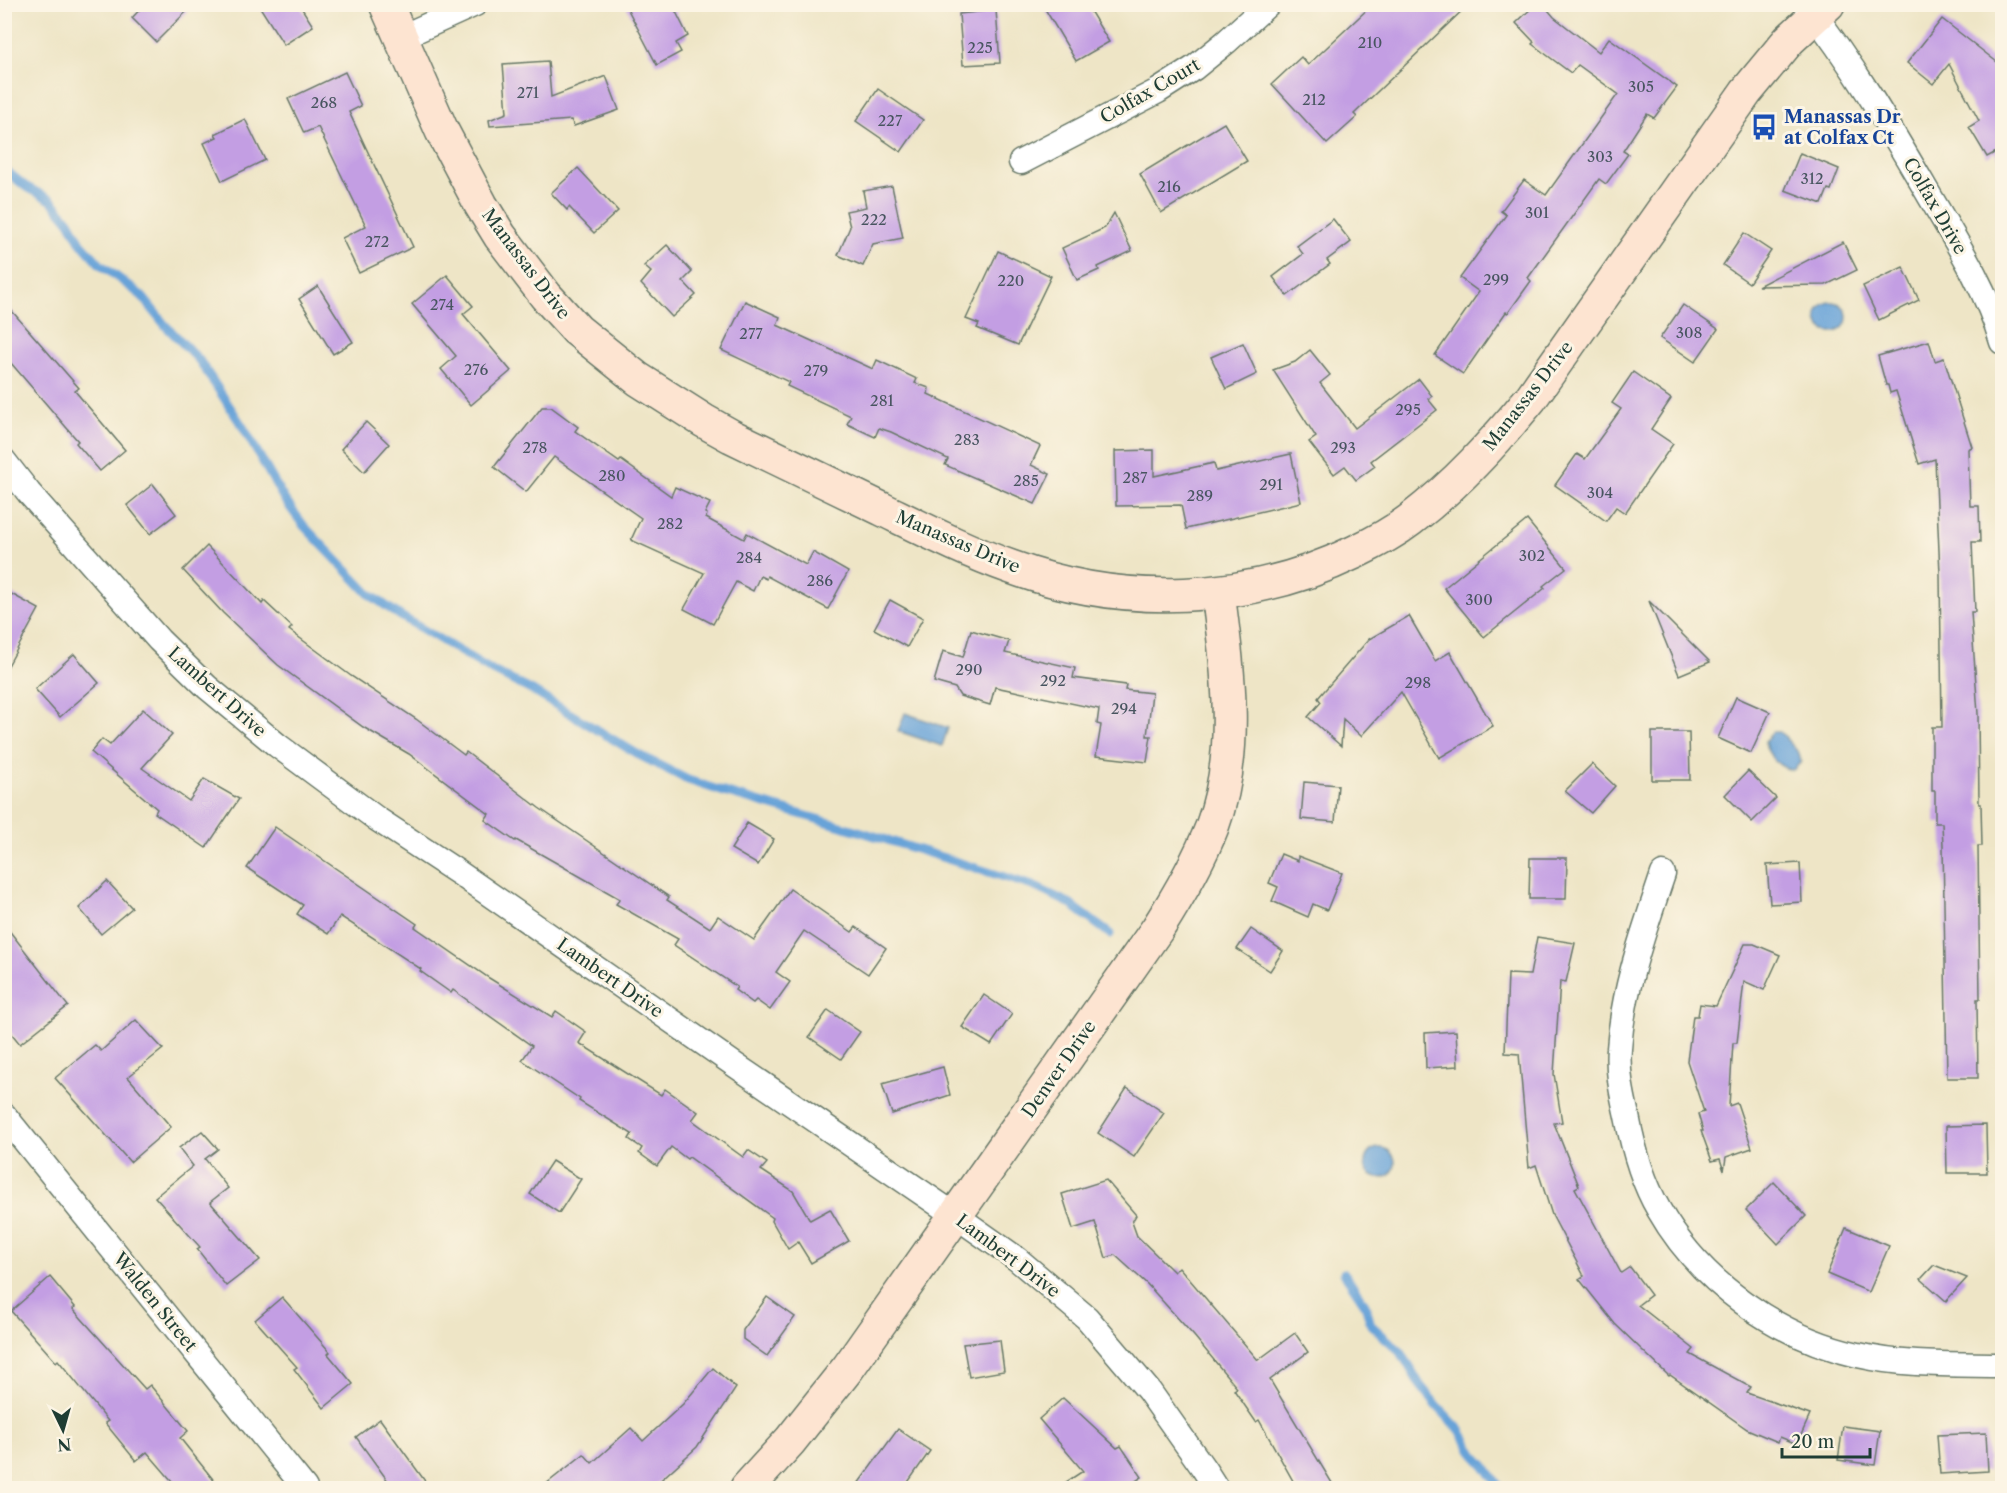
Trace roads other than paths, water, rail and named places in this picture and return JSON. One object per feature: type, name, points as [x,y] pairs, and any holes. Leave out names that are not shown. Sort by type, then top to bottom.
[{"type":"main road","name":"Manassas Drive","points":[[386,4],[442,130],[500,236],[546,296],[577,330],[638,379],[731,436],[964,549],[1013,568],[1071,584],[1131,593],[1192,595],[1269,584],[1331,564],[1380,540],[1409,520],[1460,477],[1497,439],[1531,398],[1746,92],[1816,8]]},
{"type":"main road","name":"Denver Drive","points":[[747,1488],[790,1441],[848,1368],[1158,928],[1189,878],[1212,827],[1223,788],[1229,739],[1227,664],[1218,592]]},
{"type":"street","points":[[402,37],[475,4]]},
{"type":"street","name":"Colfax Court","points":[[1021,162],[1158,91],[1194,68],[1268,4]]},
{"type":"street","name":"Colfax Drive","points":[[1816,8],[1902,147],[1956,240],[1994,317],[2002,340]]},
{"type":"street","name":"Lambert Drive","points":[[6,467],[159,640],[207,687],[277,745],[377,819],[459,873],[1017,1259],[1087,1318],[1149,1391],[1216,1488]]},
{"type":"street","points":[[1664,874],[1636,953],[1626,995],[1618,1050],[1620,1084],[1632,1140],[1646,1183],[1659,1210],[1684,1247],[1715,1281],[1751,1308],[1802,1336],[1856,1355],[1905,1364],[2002,1365]]},
{"type":"street","name":"Walden Street","points":[[4,1115],[305,1488]]},
{"type":"water","points":[[1832,302],[1843,306],[1847,317],[1843,328],[1832,332],[1821,328],[1817,317],[1821,306]]},
{"type":"water","points":[[905,713],[948,728],[942,746],[898,731]]},
{"type":"water","points":[[1772,732],[1780,732],[1799,753],[1801,762],[1793,770],[1779,764],[1769,752],[1765,742]]},
{"type":"water","points":[[1380,1148],[1391,1152],[1395,1163],[1391,1174],[1380,1178],[1369,1174],[1365,1163],[1369,1152]]},
{"type":"waterway","points":[[4,169],[25,186],[51,200],[69,221],[81,243],[100,264],[142,296],[165,325],[199,360],[243,427],[284,499],[304,526],[369,594],[399,615],[639,755],[688,780],[1033,886],[1069,903],[1110,934]]},
{"type":"waterway","points":[[1344,1273],[1365,1304],[1371,1325],[1401,1352],[1420,1385],[1460,1430],[1474,1454],[1500,1488]]},
{"type":"place","name":"Manassas Dr at Colfax Ct","points":[[1764,127]]}]
